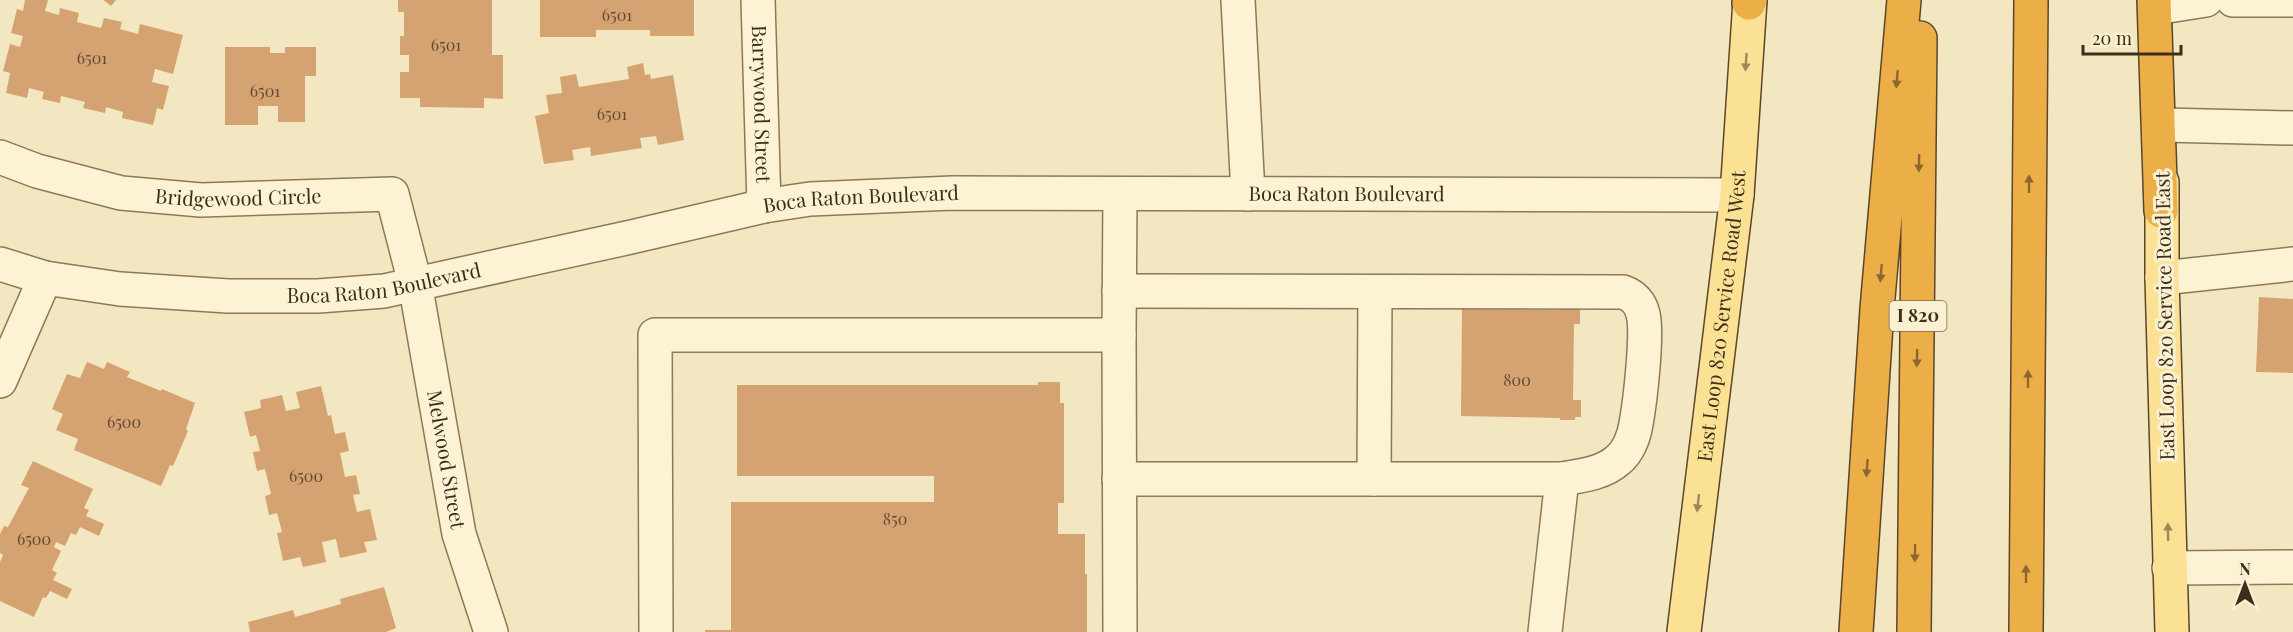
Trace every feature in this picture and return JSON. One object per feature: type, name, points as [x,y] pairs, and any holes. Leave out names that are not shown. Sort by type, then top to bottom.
[{"type":"highway","points":[[1856,632],[1877,309],[1904,0]]},
{"type":"highway","name":"I 820","points":[[1914,632],[1921,0]]},
{"type":"highway","points":[[2026,632],[2031,0]]},
{"type":"highway","points":[[2162,211],[2163,2]]},
{"type":"main road","name":"East Loop 820 Service Road West","points":[[1684,632],[1737,195],[1750,1]]},
{"type":"main road","name":"East Loop 820 Service Road East","points":[[2163,2],[2162,278],[2172,632]]},
{"type":"street","name":"Barrywood Street","points":[[758,0],[764,206]]},
{"type":"street","points":[[1238,0],[1248,194]]},
{"type":"street","points":[[2163,2],[2206,0]]},
{"type":"street","points":[[2233,0],[2293,0]]},
{"type":"street","points":[[2164,125],[2293,128]]},
{"type":"street","name":"Bridgewood Circle","points":[[0,157],[37,171],[121,193],[201,200],[392,194],[415,283]]},
{"type":"street","name":"Boca Raton Boulevard","points":[[0,264],[45,278],[120,289],[228,296],[329,295],[384,291],[764,206],[810,199],[953,193],[1737,195]]},
{"type":"street","points":[[1120,194],[1120,632]]},
{"type":"street","points":[[2162,278],[2293,264]]},
{"type":"street","points":[[0,381],[45,278]]},
{"type":"street","name":"Melwood Street","points":[[415,283],[459,534],[490,632]]},
{"type":"street","points":[[1119,291],[1623,291],[1632,295],[1639,302],[1645,327],[1636,424],[1632,439],[1619,460],[1608,468],[1562,479],[1119,479]]},
{"type":"street","points":[[1374,479],[1375,292]]},
{"type":"street","points":[[656,632],[655,336],[1119,335]]},
{"type":"street","points":[[1545,632],[1562,479]]},
{"type":"street","points":[[2169,568],[2293,567]]},
{"type":"building","points":[[25,0],[48,0],[45,11],[59,15],[60,8],[79,13],[77,22],[101,28],[104,18],[122,22],[120,29],[138,34],[140,24],[183,35],[173,74],[155,69],[152,82],[169,86],[163,110],[157,108],[153,125],[122,118],[123,112],[106,107],[105,113],[83,108],[85,102],[61,96],[60,103],[42,99],[44,92],[29,88],[27,98],[6,93],[10,73],[3,71],[10,44],[20,47],[23,36],[11,33],[17,9],[23,11]]},
{"type":"building","points":[[103,0],[116,0],[111,6]]},
{"type":"building","points":[[398,0],[492,0],[492,55],[503,55],[503,99],[484,98],[484,108],[420,107],[420,98],[400,98],[400,72],[409,72],[409,55],[400,55],[400,36],[404,36],[404,12],[398,12]]},
{"type":"building","points":[[540,0],[694,0],[694,36],[650,36],[650,30],[596,30],[596,37],[540,37]]},
{"type":"building","points":[[225,47],[270,47],[270,53],[285,53],[285,47],[316,47],[316,76],[305,76],[305,122],[278,122],[278,106],[258,106],[258,125],[225,125]]},
{"type":"building","points":[[643,63],[645,75],[650,74],[651,79],[673,75],[684,140],[658,145],[656,136],[640,138],[642,148],[591,156],[590,147],[572,150],[574,160],[544,164],[535,116],[549,113],[546,95],[562,93],[560,77],[576,74],[579,87],[629,79],[627,67]]},
{"type":"building","points":[[2259,297],[2293,299],[2293,373],[2256,372]]},
{"type":"building","points":[[1560,302],[1580,303],[1580,324],[1574,324],[1573,400],[1581,400],[1581,417],[1575,417],[1575,420],[1560,420],[1560,418],[1461,416],[1462,309],[1560,310]]},
{"type":"building","points":[[87,362],[104,369],[107,362],[130,372],[127,377],[195,403],[186,429],[188,431],[173,466],[170,465],[161,486],[74,450],[78,439],[56,430],[63,414],[52,409],[67,374],[80,378]]},
{"type":"building","points":[[1038,382],[1060,382],[1060,403],[1064,403],[1064,503],[1058,503],[1058,534],[1085,534],[1087,632],[705,632],[705,630],[731,630],[731,502],[934,502],[934,476],[737,476],[737,385],[1038,385]]},
{"type":"building","points":[[321,386],[335,434],[345,432],[349,451],[340,453],[345,477],[356,475],[360,494],[353,495],[357,512],[370,509],[377,540],[364,542],[367,552],[340,558],[336,539],[322,542],[326,562],[303,567],[300,557],[283,561],[277,533],[282,532],[277,513],[269,515],[265,496],[271,494],[265,469],[257,471],[253,452],[260,451],[256,435],[250,437],[244,412],[261,408],[260,400],[282,395],[286,411],[300,408],[296,392]]},
{"type":"building","points":[[33,461],[93,489],[84,508],[89,510],[86,516],[104,524],[99,536],[80,527],[76,535],[71,533],[65,546],[56,542],[54,547],[61,551],[52,570],[57,573],[53,580],[72,589],[67,599],[50,591],[46,598],[43,597],[34,617],[0,601],[0,562],[3,555],[0,553],[0,534],[4,526],[8,527],[29,488],[21,485]]},
{"type":"building","points":[[384,587],[396,628],[386,632],[250,632],[248,622],[293,610],[295,617],[341,604],[340,599]]}]
